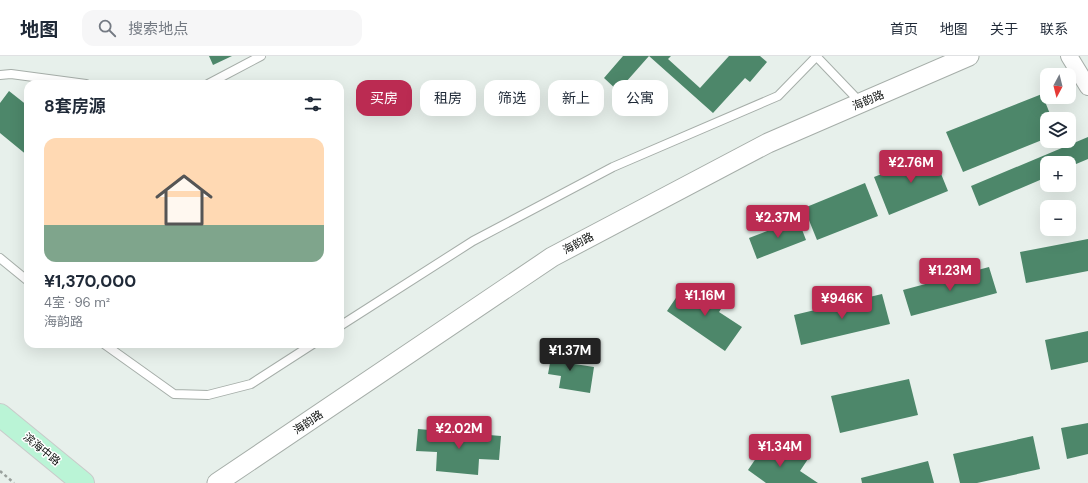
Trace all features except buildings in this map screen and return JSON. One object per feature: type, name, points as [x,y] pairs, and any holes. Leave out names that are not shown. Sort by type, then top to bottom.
[{"type":"main road","name":"滨海中路","points":[[0,415],[83,483]]},
{"type":"street","name":"海韵路","points":[[217,483],[552,257],[768,143],[969,56]]},
{"type":"street","points":[[1069,56],[1088,87]]},
{"type":"lane","points":[[216,80],[261,56]]},
{"type":"lane","points":[[344,323],[473,241],[613,166],[778,96],[816,56],[861,103]]},
{"type":"lane","points":[[0,76],[10,74],[56,80]]},
{"type":"lane","points":[[0,258],[24,278]]},
{"type":"lane","points":[[110,348],[174,394],[208,395],[251,384],[307,348]]},
{"type":"path","points":[[0,471],[14,483]]}]
